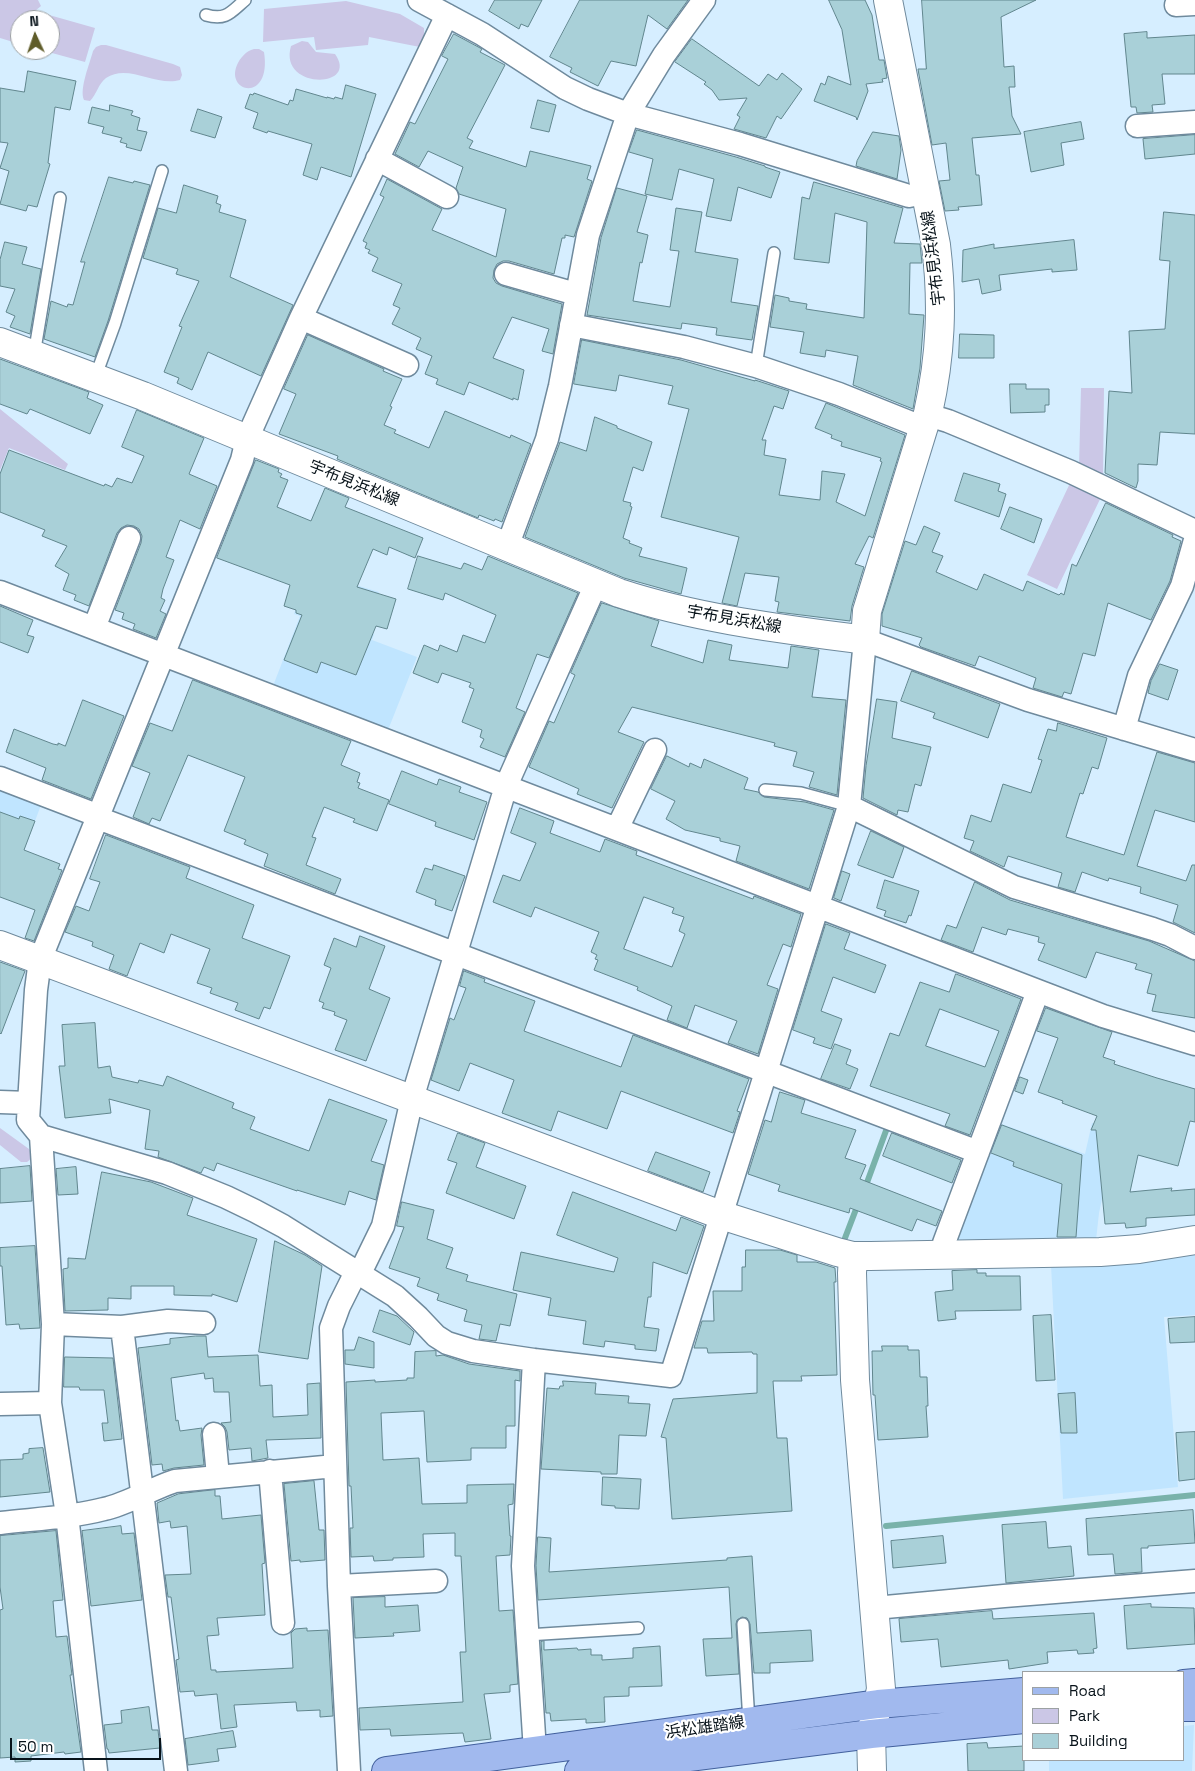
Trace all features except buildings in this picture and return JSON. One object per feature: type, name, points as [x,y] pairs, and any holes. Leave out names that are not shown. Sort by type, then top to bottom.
[{"type":"main road","name":"浜松雄踏線","points":[[386,1771],[878,1704],[1022,1692]]},
{"type":"main road","name":"浜松雄踏線","points":[[579,1771],[871,1734],[1022,1719]]},
{"type":"street","points":[[419,0],[482,34],[576,94],[628,114],[740,144],[910,196],[925,193]]},
{"type":"street","points":[[507,547],[547,439],[560,386],[588,235],[628,114],[664,55],[704,0]]},
{"type":"street","name":"宇布見浜松線","points":[[0,342],[247,439],[596,584],[639,600],[768,627],[865,640],[867,612],[926,421],[940,346],[940,278],[936,245],[888,0]]},
{"type":"street","points":[[447,15],[302,318],[247,439],[242,460],[40,960],[36,990],[28,1120],[41,1136],[152,1168],[219,1194],[283,1226],[395,1296],[436,1336],[447,1343],[473,1351],[534,1360],[671,1376],[849,806],[865,640],[1028,700],[1195,750]]},
{"type":"street","points":[[1137,126],[1195,122]]},
{"type":"street","points":[[378,159],[447,197]]},
{"type":"street","points":[[506,274],[576,294]]},
{"type":"street","points":[[302,318],[407,365]]},
{"type":"street","points":[[571,324],[684,347],[756,366],[840,394],[906,422],[948,421],[1071,472],[1195,531]]},
{"type":"street","points":[[94,628],[129,538]]},
{"type":"street","points":[[1124,728],[1140,676],[1182,586],[1195,540]]},
{"type":"street","points":[[349,1771],[338,1586],[331,1328],[339,1306],[353,1278],[363,1267],[383,1226],[412,1099],[506,786],[596,584]]},
{"type":"street","points":[[0,592],[1038,991],[1130,1025],[1195,1044]]},
{"type":"street","points":[[617,829],[656,750]]},
{"type":"street","points":[[0,778],[455,954],[978,1152]]},
{"type":"street","points":[[849,806],[1014,887],[1153,929],[1170,935],[1195,948]]},
{"type":"street","points":[[0,945],[721,1215],[853,1256],[1120,1251],[1195,1240]]},
{"type":"street","points":[[944,1255],[944,1243],[1038,991]]},
{"type":"street","points":[[0,1102],[29,1103]]},
{"type":"street","points":[[41,1136],[53,1324],[50,1404],[67,1515],[96,1771]]},
{"type":"street","points":[[853,1256],[855,1380],[881,1688],[871,1734],[872,1771]]},
{"type":"street","points":[[53,1324],[122,1327],[168,1321],[204,1323]]},
{"type":"street","points":[[122,1327],[176,1771]]},
{"type":"street","points":[[534,1360],[523,1566],[535,1751]]},
{"type":"street","points":[[0,1404],[50,1404]]},
{"type":"street","points":[[214,1434],[218,1476]]},
{"type":"street","points":[[0,1523],[104,1509],[175,1481],[335,1466]]},
{"type":"street","points":[[270,1471],[283,1623]]},
{"type":"street","points":[[338,1586],[436,1581]]},
{"type":"street","points":[[874,1608],[1195,1581]]},
{"type":"lane","points":[[206,15],[222,18],[230,14],[245,0]]},
{"type":"lane","points":[[95,378],[115,322],[162,171]]},
{"type":"lane","points":[[34,355],[60,198]]},
{"type":"lane","points":[[756,366],[774,253]]},
{"type":"lane","points":[[765,790],[801,793],[849,806]]},
{"type":"lane","points":[[742,1624],[749,1722]]},
{"type":"lane","points":[[527,1635],[638,1628]]},
{"type":"shaded area","points":[[308,571],[379,592],[367,630],[374,634],[372,640],[417,657],[388,730],[273,686],[300,616],[294,614]]},
{"type":"shaded area","points":[[0,790],[41,805],[16,872],[0,866]]},
{"type":"shaded area","points":[[996,1122],[1085,1154],[1092,1123],[1117,1129],[1099,1213],[1096,1240],[956,1243]]},
{"type":"shaded area","points":[[1195,1252],[1195,1315],[1164,1317],[1178,1487],[1063,1499],[1051,1265]]},
{"type":"shaded area","points":[[1194,1725],[1192,1771],[1049,1771],[1049,1761],[1185,1761],[1185,1726]]},
{"type":"green space","points":[[0,0],[38,0],[41,6],[36,10],[10,10],[10,41],[0,38]]},
{"type":"green space","points":[[346,1],[400,14],[424,28],[424,39],[420,47],[369,37],[368,45],[316,50],[314,37],[263,42],[264,9]]},
{"type":"green space","points":[[60,18],[95,28],[85,62],[60,55]]},
{"type":"green space","points":[[302,41],[308,42],[316,52],[335,54],[340,66],[337,74],[318,80],[306,77],[296,71],[290,60],[291,46]]},
{"type":"green space","points":[[101,45],[180,67],[182,75],[180,80],[161,81],[133,74],[115,74],[103,80],[90,101],[84,100],[84,83],[93,51]]},
{"type":"green space","points":[[254,49],[264,52],[265,68],[256,86],[242,87],[237,82],[235,75],[237,65],[248,51]]},
{"type":"green space","points":[[1081,388],[1104,388],[1103,479],[1079,468]]},
{"type":"green space","points":[[0,409],[68,464],[65,470],[9,448],[0,470]]},
{"type":"green space","points":[[1071,481],[1102,495],[1057,589],[1027,575]]},
{"type":"green space","points":[[0,1128],[29,1149],[32,1153],[31,1159],[27,1162],[21,1162],[0,1145]]},
{"type":"waterway","points":[[865,1188],[887,1128]]},
{"type":"waterway","points":[[845,1238],[858,1204]]},
{"type":"waterway","points":[[886,1526],[1195,1495]]}]
